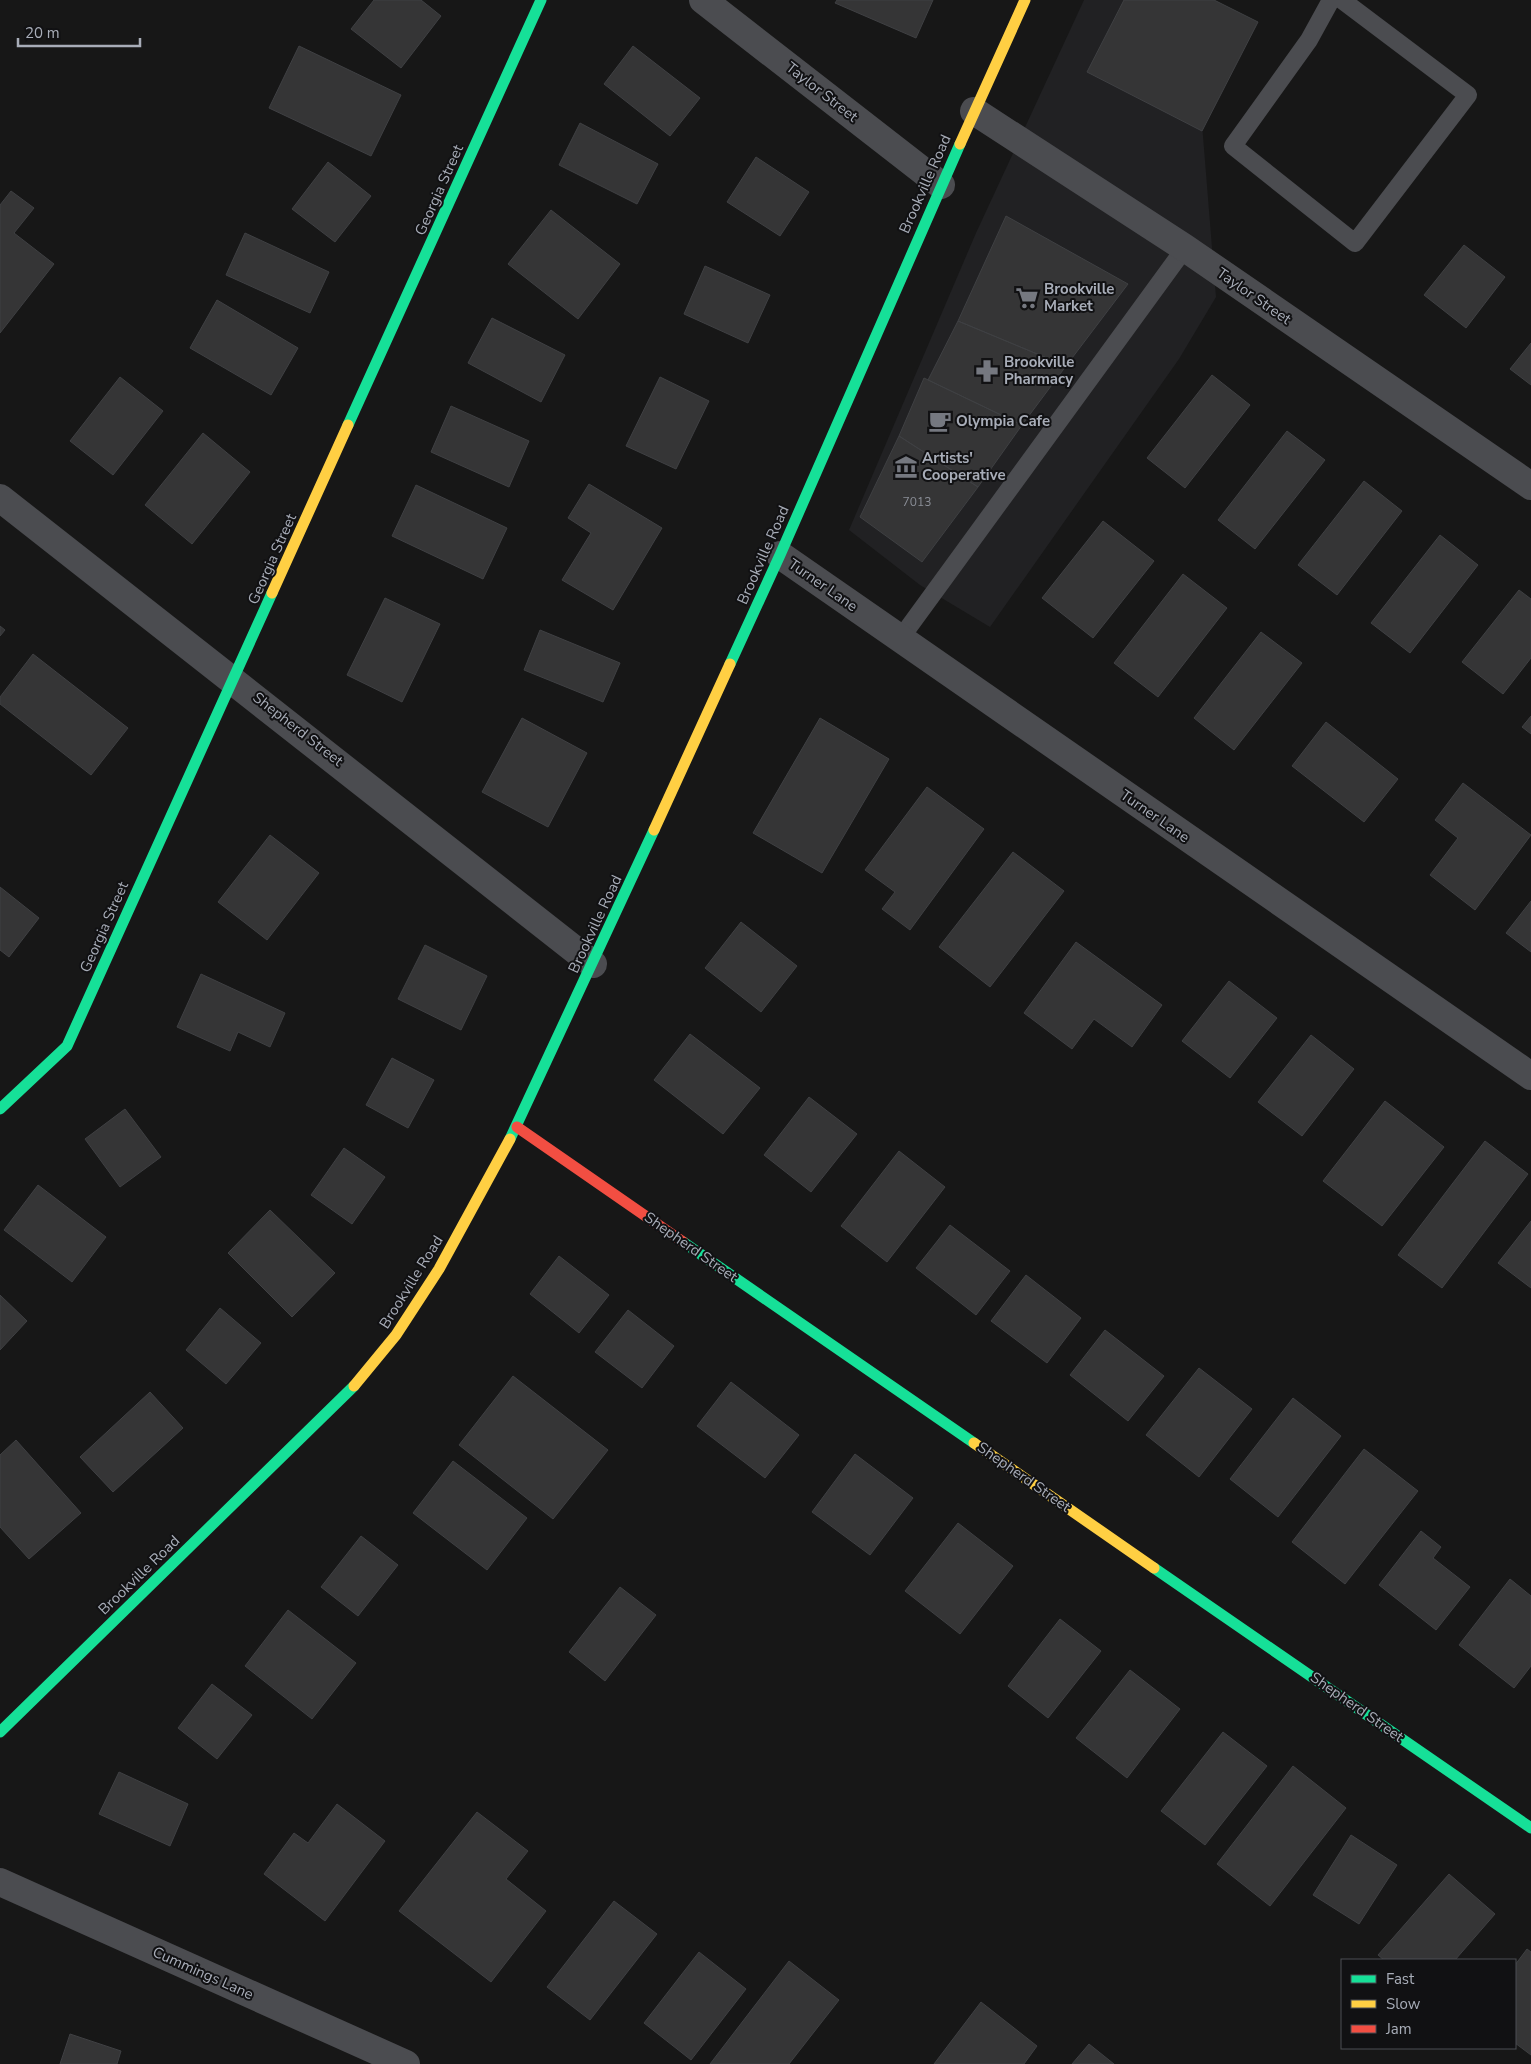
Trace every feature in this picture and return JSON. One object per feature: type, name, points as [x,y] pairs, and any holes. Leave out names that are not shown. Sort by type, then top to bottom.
[{"type":"street","name":"Georgia Street","points":[[0,1109],[67,1046],[541,0]]},
{"type":"street","name":"Taylor Street","points":[[704,0],[941,185]]},
{"type":"street","name":"Brookville Road","points":[[0,1732],[346,1395],[396,1335],[439,1270],[517,1127],[594,964],[780,555],[941,185],[1026,0]]},
{"type":"street","name":"Taylor Street","points":[[974,111],[1185,248],[1531,486]]},
{"type":"street","name":"Shepherd Street","points":[[0,498],[594,964]]},
{"type":"street","name":"Turner Lane","points":[[780,555],[1531,1076]]},
{"type":"street","name":"Shepherd Street","points":[[517,1127],[1531,1828]]},
{"type":"street","name":"Cummings Lane","points":[[0,1882],[406,2064]]},
{"type":"lane","points":[[1331,0],[1310,40],[1233,146],[1355,242],[1468,95],[1342,0]]},
{"type":"lane","points":[[900,639],[1185,248]]},
{"type":"shaded area","points":[[1084,0],[1192,0],[1216,297],[1179,359],[990,627],[920,585],[849,530],[976,233]]},
{"type":"building","points":[[374,0],[421,0],[441,16],[401,68],[351,29]]},
{"type":"building","points":[[837,0],[933,0],[916,38],[835,3]]},
{"type":"building","points":[[1124,0],[1214,0],[1258,22],[1202,131],[1087,72]]},
{"type":"building","points":[[299,46],[401,95],[371,156],[269,108]]},
{"type":"building","points":[[633,46],[700,98],[670,136],[604,84]]},
{"type":"building","points":[[580,123],[658,164],[637,204],[559,165]]},
{"type":"building","points":[[756,157],[809,192],[780,236],[727,202]]},
{"type":"building","points":[[328,162],[371,196],[335,242],[292,209]]},
{"type":"building","points":[[11,191],[34,208],[14,233],[54,264],[0,333],[0,205]]},
{"type":"building","points":[[551,210],[620,264],[578,319],[508,264]]},
{"type":"building","points":[[1006,216],[1128,284],[1066,366],[958,321]]},
{"type":"building","points":[[245,233],[329,272],[310,313],[226,275]]},
{"type":"building","points":[[1464,245],[1505,277],[1466,328],[1424,295]]},
{"type":"building","points":[[705,266],[770,295],[748,343],[684,314]]},
{"type":"building","points":[[217,300],[298,348],[271,395],[190,348]]},
{"type":"building","points":[[492,318],[565,355],[541,402],[468,363]]},
{"type":"building","points":[[958,321],[1066,366],[1022,425],[928,380]]},
{"type":"building","points":[[1531,343],[1531,385],[1510,369]]},
{"type":"building","points":[[1212,375],[1250,405],[1185,488],[1147,458]]},
{"type":"building","points":[[120,377],[163,411],[113,475],[70,441]]},
{"type":"building","points":[[660,377],[709,401],[676,469],[626,446]]},
{"type":"building","points":[[924,378],[1022,425],[978,487],[899,436]]},
{"type":"building","points":[[451,406],[529,441],[509,487],[431,452]]},
{"type":"building","points":[[1287,431],[1325,460],[1255,549],[1218,520]]},
{"type":"building","points":[[203,433],[250,472],[192,544],[145,505]]},
{"type":"building","points":[[899,436],[978,487],[922,562],[860,517]]},
{"type":"building","points":[[1364,481],[1402,511],[1337,595],[1298,565]]},
{"type":"building","points":[[589,484],[662,528],[613,610],[562,580],[591,533],[568,518]]},
{"type":"building","points":[[416,485],[507,528],[483,579],[392,536]]},
{"type":"building","points":[[1103,521],[1154,561],[1093,638],[1042,598]]},
{"type":"building","points":[[1440,535],[1478,565],[1410,653],[1371,623]]},
{"type":"building","points":[[1183,574],[1227,608],[1158,697],[1114,663]]},
{"type":"building","points":[[1519,590],[1531,599],[1531,658],[1503,694],[1462,662]]},
{"type":"building","points":[[385,598],[440,624],[402,702],[347,675]]},
{"type":"building","points":[[0,626],[5,630],[0,636]]},
{"type":"building","points":[[540,630],[620,663],[603,702],[524,670]]},
{"type":"building","points":[[1261,632],[1302,663],[1234,750],[1194,718]]},
{"type":"building","points":[[33,654],[128,728],[91,775],[0,704],[0,697]]},
{"type":"building","points":[[1531,716],[1531,734],[1522,727]]},
{"type":"building","points":[[522,718],[587,753],[548,827],[482,792]]},
{"type":"building","points":[[820,718],[889,759],[822,873],[753,833]]},
{"type":"building","points":[[1326,722],[1398,779],[1364,822],[1292,766]]},
{"type":"building","points":[[1463,783],[1531,835],[1475,910],[1430,875],[1458,838],[1435,820]]},
{"type":"building","points":[[927,787],[984,829],[910,930],[882,909],[895,892],[865,870]]},
{"type":"building","points":[[270,835],[319,873],[267,940],[218,902]]},
{"type":"building","points":[[1013,852],[1064,891],[990,987],[939,947]]},
{"type":"building","points":[[0,887],[39,918],[9,957],[0,950]]},
{"type":"building","points":[[1531,901],[1531,952],[1506,933]]},
{"type":"building","points":[[741,922],[797,966],[761,1012],[705,968]]},
{"type":"building","points":[[1076,942],[1162,1005],[1132,1047],[1094,1019],[1072,1049],[1024,1013]]},
{"type":"building","points":[[425,945],[487,976],[461,1030],[398,999]]},
{"type":"building","points":[[201,974],[285,1013],[270,1047],[238,1032],[230,1051],[177,1027]]},
{"type":"building","points":[[1229,981],[1277,1018],[1230,1078],[1182,1041]]},
{"type":"building","points":[[690,1034],[760,1088],[723,1134],[654,1080]]},
{"type":"building","points":[[1311,1035],[1354,1069],[1302,1136],[1258,1102]]},
{"type":"building","points":[[392,1058],[434,1080],[408,1128],[366,1105]]},
{"type":"building","points":[[809,1097],[857,1134],[811,1192],[764,1155]]},
{"type":"building","points":[[1385,1101],[1444,1147],[1382,1226],[1323,1181]]},
{"type":"building","points":[[125,1109],[161,1157],[120,1187],[85,1139]]},
{"type":"building","points":[[1485,1141],[1528,1174],[1442,1288],[1398,1255]]},
{"type":"building","points":[[344,1148],[385,1177],[352,1224],[311,1195]]},
{"type":"building","points":[[899,1151],[945,1187],[887,1262],[841,1226]]},
{"type":"building","points":[[38,1185],[106,1237],[72,1282],[4,1230]]},
{"type":"building","points":[[270,1210],[335,1273],[292,1317],[228,1253]]},
{"type":"building","points":[[1531,1221],[1531,1288],[1498,1263]]},
{"type":"building","points":[[950,1225],[1010,1271],[976,1315],[916,1268]]},
{"type":"building","points":[[559,1256],[609,1295],[579,1333],[530,1294]]},
{"type":"building","points":[[1026,1275],[1081,1318],[1047,1363],[991,1321]]},
{"type":"building","points":[[0,1295],[27,1321],[0,1350]]},
{"type":"building","points":[[220,1308],[261,1343],[226,1384],[186,1350]]},
{"type":"building","points":[[628,1310],[674,1346],[642,1388],[595,1352]]},
{"type":"building","points":[[1105,1330],[1164,1376],[1128,1421],[1070,1375]]},
{"type":"building","points":[[1199,1368],[1252,1409],[1199,1477],[1146,1435]]},
{"type":"building","points":[[513,1376],[608,1450],[553,1519],[459,1445]]},
{"type":"building","points":[[731,1382],[799,1435],[765,1478],[697,1426]]},
{"type":"building","points":[[150,1392],[183,1428],[113,1492],[80,1457]]},
{"type":"building","points":[[1293,1398],[1341,1436],[1278,1517],[1230,1479]]},
{"type":"building","points":[[16,1440],[81,1513],[29,1559],[0,1527],[0,1455]]},
{"type":"building","points":[[1364,1449],[1418,1491],[1345,1584],[1292,1542]]},
{"type":"building","points":[[855,1454],[913,1498],[870,1555],[812,1512]]},
{"type":"building","points":[[453,1461],[527,1518],[487,1570],[413,1513]]},
{"type":"building","points":[[958,1523],[1013,1566],[960,1634],[905,1591]]},
{"type":"building","points":[[1421,1531],[1441,1547],[1433,1558],[1470,1587],[1436,1630],[1379,1585]]},
{"type":"building","points":[[361,1536],[398,1565],[358,1616],[321,1587]]},
{"type":"building","points":[[1510,1579],[1531,1596],[1531,1666],[1514,1688],[1459,1645]]},
{"type":"building","points":[[620,1587],[656,1615],[605,1681],[569,1652]]},
{"type":"building","points":[[288,1610],[356,1663],[312,1719],[245,1666]]},
{"type":"building","points":[[1060,1619],[1101,1651],[1048,1718],[1008,1686]]},
{"type":"building","points":[[1130,1670],[1180,1709],[1127,1778],[1076,1738]]},
{"type":"building","points":[[212,1684],[252,1715],[217,1759],[178,1728]]},
{"type":"building","points":[[1223,1732],[1267,1766],[1205,1845],[1161,1811]]},
{"type":"building","points":[[1293,1766],[1346,1808],[1270,1906],[1217,1864]]},
{"type":"building","points":[[119,1772],[188,1804],[170,1846],[99,1814]]},
{"type":"building","points":[[337,1804],[385,1841],[325,1921],[264,1874],[294,1833],[308,1843]]},
{"type":"building","points":[[477,1812],[528,1851],[506,1879],[546,1911],[491,1982],[399,1911]]},
{"type":"building","points":[[1351,1835],[1397,1865],[1359,1924],[1313,1895]]},
{"type":"building","points":[[1449,1874],[1495,1914],[1456,1959],[1383,1959],[1378,1955]]},
{"type":"building","points":[[614,1901],[657,1934],[590,2020],[547,1987]]},
{"type":"building","points":[[1527,1949],[1531,1952],[1531,2055],[1516,2044],[1516,1964]]},
{"type":"building","points":[[699,1952],[746,1989],[691,2060],[644,2023]]},
{"type":"building","points":[[789,1961],[839,2000],[789,2064],[710,2064]]},
{"type":"building","points":[[981,2002],[1037,2046],[1024,2064],[934,2064]]},
{"type":"building","points":[[70,2034],[121,2051],[117,2064],[60,2064]]},
{"type":"building","points":[[1089,2044],[1114,2064],[1072,2064]]},
{"type":"traffic: fast","points":[[348,425],[541,0]]},
{"type":"traffic: fast","points":[[730,664],[780,555],[960,144]]},
{"type":"traffic: fast","points":[[0,1109],[67,1046],[272,593]]},
{"type":"traffic: fast","points":[[510,1139],[654,830]]},
{"type":"traffic: fast","points":[[683,1242],[974,1443]]},
{"type":"traffic: fast","points":[[0,1732],[354,1386]]},
{"type":"traffic: fast","points":[[1154,1568],[1531,1828]]},
{"type":"traffic: slow","points":[[960,144],[1025,0]]},
{"type":"traffic: slow","points":[[272,593],[348,425]]},
{"type":"traffic: slow","points":[[654,830],[730,664]]},
{"type":"traffic: slow","points":[[354,1386],[396,1335],[439,1269],[510,1139]]},
{"type":"traffic: slow","points":[[974,1443],[1154,1568]]},
{"type":"traffic: jam","points":[[517,1127],[683,1242]]},
{"type":"place","name":"Brookville Market","points":[[1027,298]]},
{"type":"place","name":"Brookville Pharmacy","points":[[987,371]]},
{"type":"place","name":"Olympia Cafe","points":[[940,421]]},
{"type":"place","name":"Artists' Cooperative","points":[[906,467]]}]
